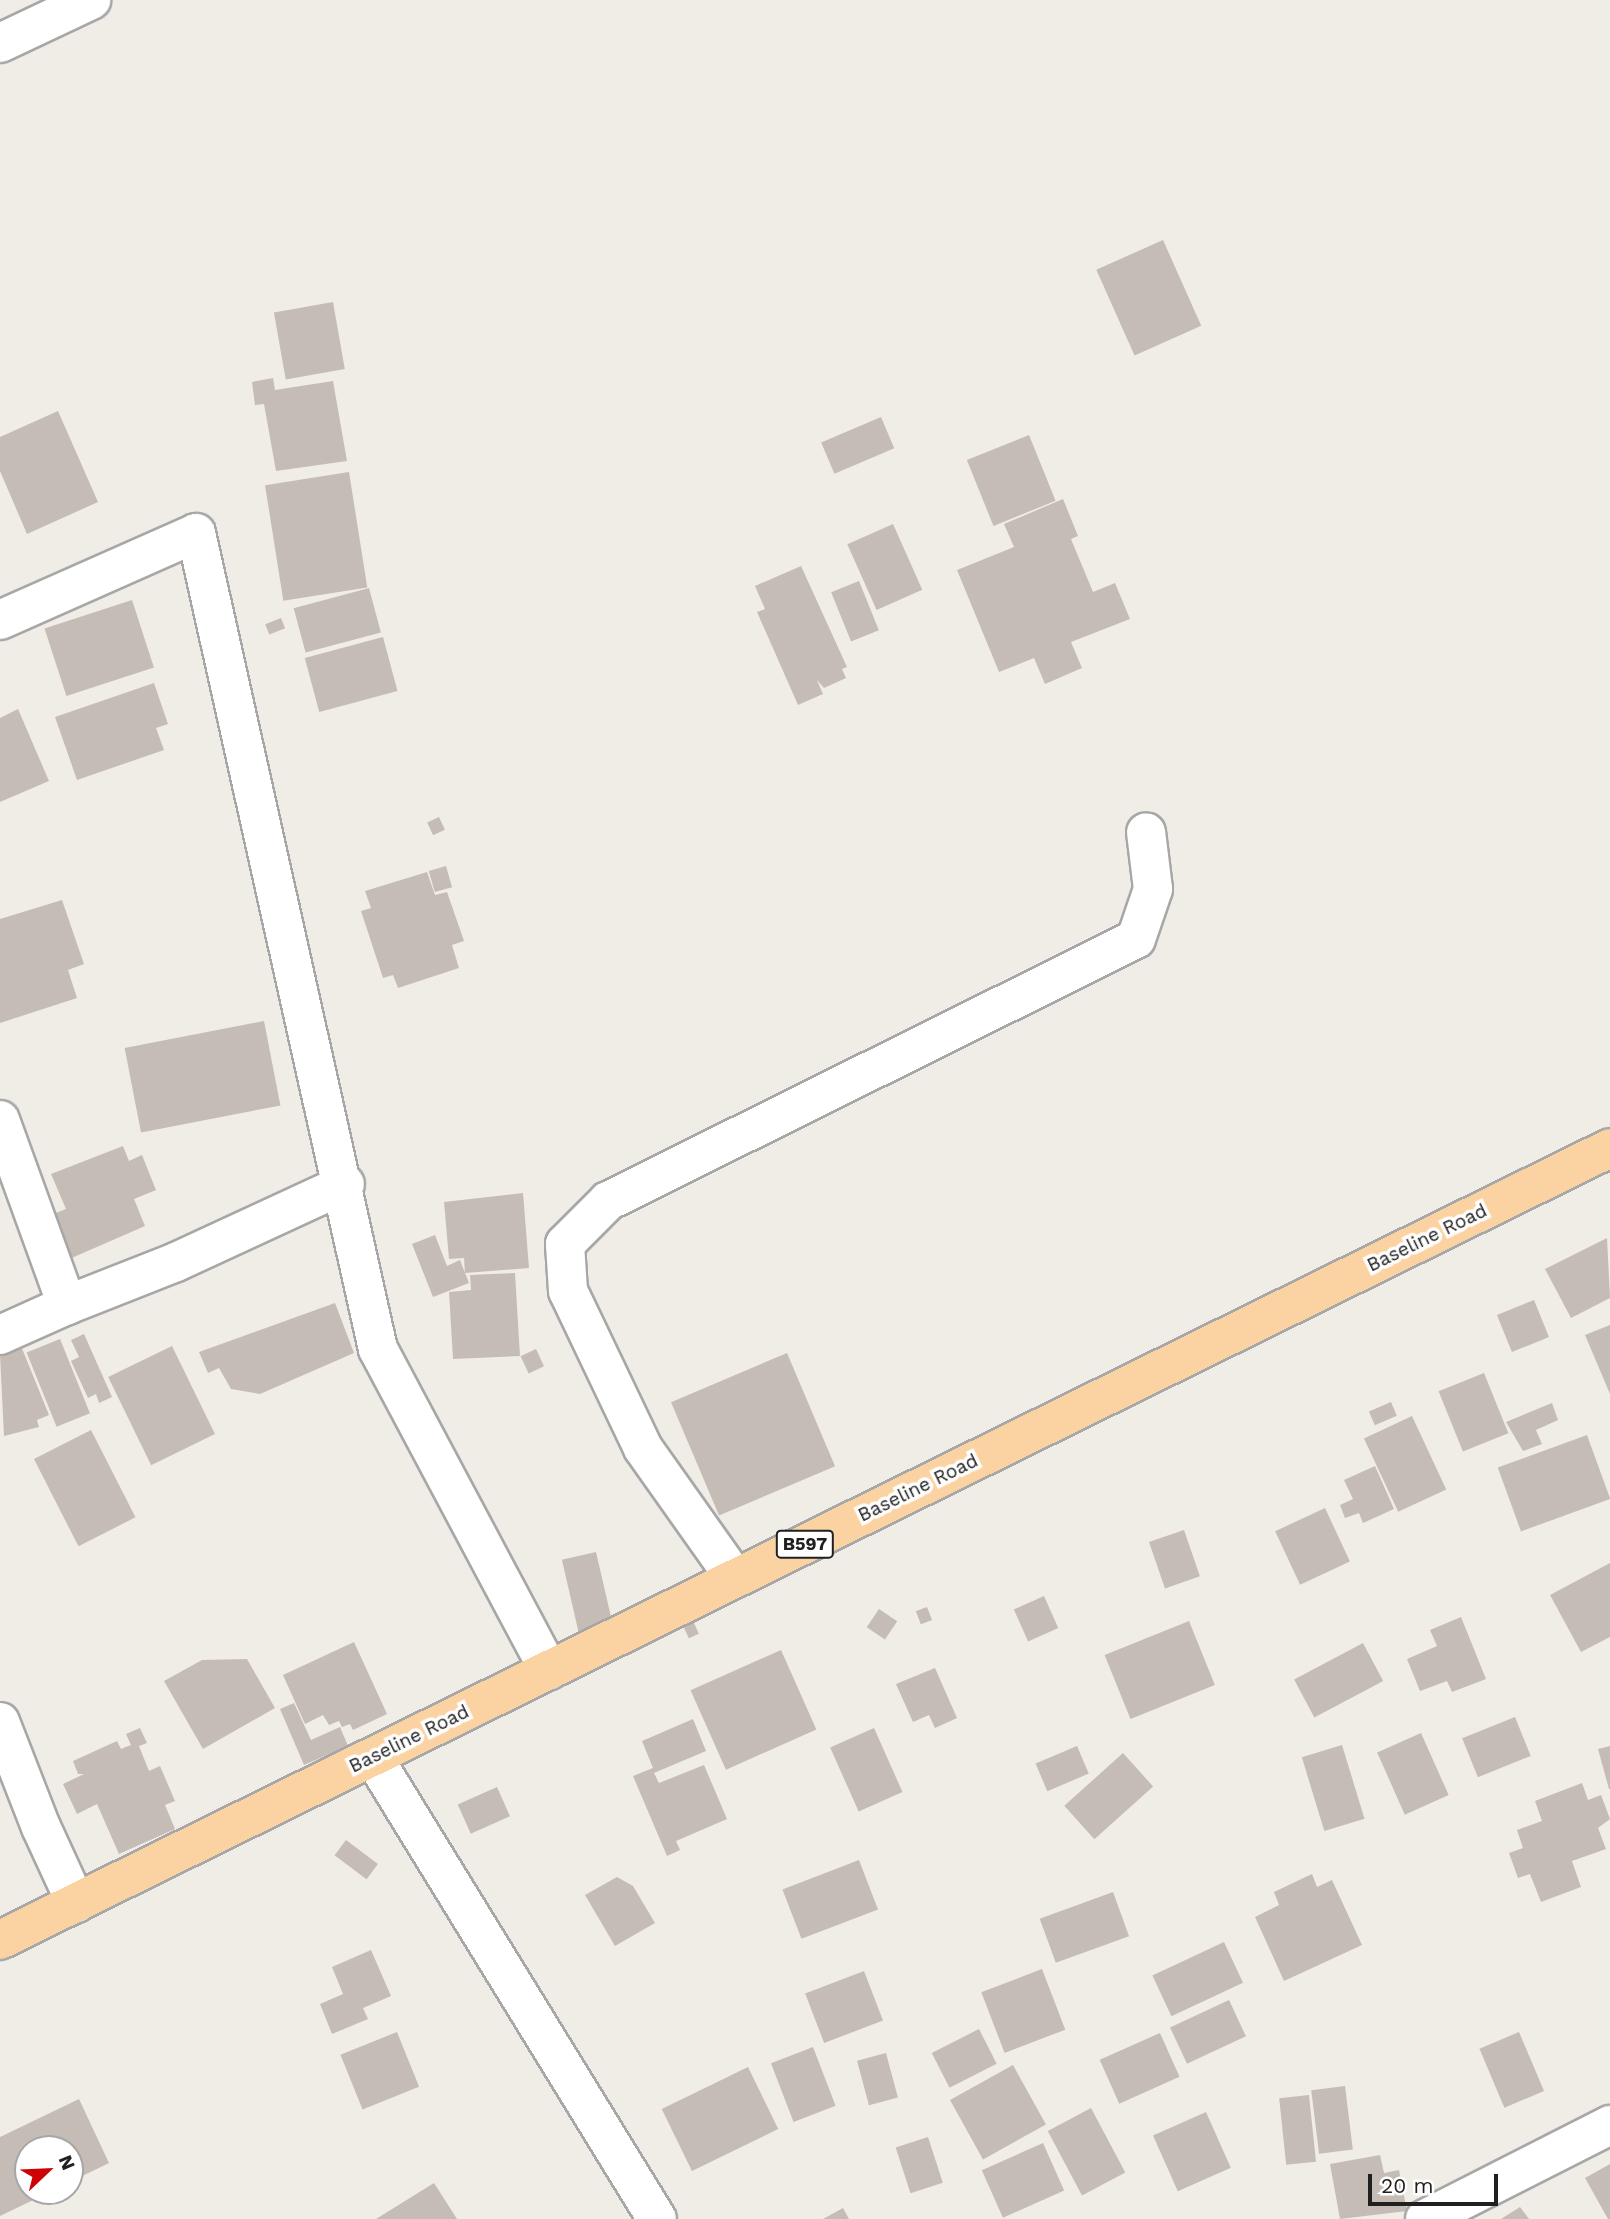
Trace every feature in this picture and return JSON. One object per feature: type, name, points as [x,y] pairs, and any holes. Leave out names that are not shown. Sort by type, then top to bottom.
[{"type":"main road","name":"Baseline Road","points":[[0,1940],[1610,1148]]},
{"type":"street","points":[[0,43],[92,0]]},
{"type":"street","points":[[0,620],[196,533],[345,1184],[378,1349],[549,1670]]},
{"type":"street","points":[[735,1578],[643,1448],[568,1291],[565,1244],[608,1200],[1136,939],[1153,889],[1146,832]]},
{"type":"street","points":[[0,1120],[67,1306]]},
{"type":"street","points":[[0,1335],[176,1262],[345,1184]]},
{"type":"street","points":[[0,1722],[41,1828],[76,1903]]},
{"type":"street","points":[[373,1757],[657,2219]]},
{"type":"street","points":[[1425,2219],[1610,2125]]},
{"type":"building","points":[[1163,240],[1201,326],[1135,356],[1096,270]]},
{"type":"building","points":[[333,302],[345,369],[286,379],[274,312]]},
{"type":"building","points":[[273,378],[275,390],[333,381],[347,461],[276,471],[264,404],[255,405],[252,382]]},
{"type":"building","points":[[58,411],[98,502],[27,534],[0,471],[0,437]]},
{"type":"building","points":[[881,417],[894,448],[834,474],[821,442]]},
{"type":"building","points":[[1029,435],[1056,501],[993,526],[967,460]]},
{"type":"building","points":[[349,472],[367,588],[283,601],[265,485]]},
{"type":"building","points":[[1063,499],[1078,536],[1071,539],[1093,592],[1115,583],[1130,619],[1071,642],[1082,668],[1045,684],[1034,658],[999,672],[957,570],[1014,547],[1004,524]]},
{"type":"building","points":[[893,524],[922,590],[877,610],[847,544]]},
{"type":"building","points":[[801,566],[847,667],[842,669],[846,678],[824,688],[817,680],[823,694],[798,705],[757,612],[765,609],[755,586]]},
{"type":"building","points":[[859,581],[879,630],[851,641],[831,592]]},
{"type":"building","points":[[369,588],[381,632],[306,653],[294,608]]},
{"type":"building","points":[[132,600],[154,668],[66,696],[45,628]]},
{"type":"building","points":[[281,618],[285,628],[269,635],[265,624]]},
{"type":"building","points":[[383,637],[397,691],[319,712],[305,658]]},
{"type":"building","points":[[154,683],[168,724],[156,728],[164,750],[77,780],[55,717]]},
{"type":"building","points":[[18,709],[49,781],[0,802],[0,718]]},
{"type":"building","points":[[439,817],[445,830],[433,835],[427,822]]},
{"type":"building","points":[[446,866],[452,887],[435,892],[429,871]]},
{"type":"building","points":[[427,872],[435,895],[447,892],[464,941],[452,945],[459,968],[398,988],[393,975],[383,978],[361,911],[371,908],[365,891]]},
{"type":"building","points":[[62,900],[84,964],[68,970],[77,998],[0,1023],[0,919]]},
{"type":"building","points":[[264,1021],[280,1105],[141,1133],[125,1048]]},
{"type":"building","points":[[123,1146],[129,1161],[142,1155],[156,1190],[134,1199],[145,1226],[67,1260],[48,1216],[66,1209],[51,1174]]},
{"type":"building","points":[[523,1193],[529,1268],[465,1273],[464,1258],[449,1259],[444,1202]]},
{"type":"building","points":[[435,1235],[447,1266],[460,1260],[469,1283],[433,1297],[412,1244]]},
{"type":"building","points":[[1607,1238],[1610,1298],[1571,1318],[1545,1269]]},
{"type":"building","points":[[515,1273],[520,1356],[453,1359],[449,1292],[471,1290],[470,1275]]},
{"type":"building","points":[[1534,1300],[1549,1337],[1512,1352],[1497,1315]]},
{"type":"building","points":[[335,1303],[354,1353],[260,1394],[231,1389],[219,1368],[208,1373],[199,1352]]},
{"type":"building","points":[[1610,1325],[1610,1394],[1585,1335]]},
{"type":"building","points":[[84,1334],[112,1397],[99,1403],[96,1394],[88,1398],[71,1361],[79,1357],[71,1340]]},
{"type":"building","points":[[60,1339],[90,1413],[57,1427],[27,1352]]},
{"type":"building","points":[[21,1346],[49,1415],[37,1420],[39,1427],[4,1436],[0,1355]]},
{"type":"building","points":[[172,1346],[215,1434],[151,1465],[108,1377]]},
{"type":"building","points":[[536,1349],[544,1366],[529,1373],[521,1356]]},
{"type":"building","points":[[787,1353],[835,1466],[719,1515],[671,1402]]},
{"type":"building","points":[[1484,1373],[1508,1433],[1463,1452],[1439,1391]]},
{"type":"building","points":[[1391,1402],[1397,1416],[1375,1425],[1369,1411]]},
{"type":"building","points":[[1552,1403],[1558,1420],[1536,1430],[1542,1444],[1523,1451],[1506,1422]]},
{"type":"building","points":[[1412,1416],[1446,1489],[1398,1512],[1364,1438]]},
{"type":"building","points":[[91,1430],[135,1517],[78,1546],[34,1459]]},
{"type":"building","points":[[1587,1435],[1610,1499],[1521,1531],[1498,1467]]},
{"type":"building","points":[[1375,1466],[1394,1509],[1363,1523],[1359,1513],[1345,1518],[1340,1505],[1353,1499],[1344,1480]]},
{"type":"building","points":[[1325,1508],[1350,1561],[1300,1585],[1275,1531]]},
{"type":"building","points":[[1184,1530],[1200,1576],[1165,1588],[1149,1542]]},
{"type":"building","points":[[596,1552],[613,1627],[579,1635],[562,1560]]},
{"type":"building","points":[[1610,1563],[1610,1637],[1581,1652],[1550,1595]]},
{"type":"building","points":[[1044,1596],[1058,1628],[1028,1641],[1014,1609]]},
{"type":"building","points":[[927,1607],[932,1620],[921,1624],[916,1611]]},
{"type":"building","points":[[879,1609],[897,1621],[885,1640],[867,1627]]},
{"type":"building","points":[[1461,1617],[1486,1679],[1452,1692],[1447,1681],[1420,1691],[1407,1659],[1437,1646],[1430,1630]]},
{"type":"building","points":[[693,1621],[699,1634],[689,1638],[683,1626]]},
{"type":"building","points":[[1189,1621],[1215,1685],[1130,1719],[1105,1655]]},
{"type":"building","points":[[354,1642],[387,1714],[353,1730],[350,1724],[342,1727],[339,1721],[329,1725],[323,1715],[305,1724],[283,1675]]},
{"type":"building","points":[[1363,1643],[1383,1681],[1314,1718],[1294,1680]]},
{"type":"building","points":[[781,1650],[816,1729],[726,1770],[691,1690]]},
{"type":"building","points":[[247,1659],[275,1708],[203,1749],[164,1681],[202,1660]]},
{"type":"building","points":[[935,1668],[957,1718],[935,1728],[929,1715],[913,1722],[896,1684]]},
{"type":"building","points":[[294,1703],[311,1740],[340,1727],[348,1746],[304,1765],[280,1709]]},
{"type":"building","points":[[1515,1717],[1531,1756],[1478,1777],[1462,1738]]},
{"type":"building","points":[[693,1719],[706,1751],[654,1773],[659,1783],[704,1765],[727,1819],[676,1841],[680,1850],[667,1856],[633,1776],[653,1768],[642,1741]]},
{"type":"building","points":[[140,1728],[147,1743],[139,1746],[149,1771],[160,1766],[175,1801],[165,1805],[175,1829],[119,1854],[97,1804],[77,1814],[63,1784],[84,1774],[78,1774],[73,1761],[117,1741],[121,1749],[131,1745],[126,1734]]},
{"type":"building","points":[[874,1728],[902,1792],[859,1811],[830,1748]]},
{"type":"building","points":[[1421,1733],[1449,1795],[1405,1815],[1377,1753]]},
{"type":"building","points":[[1342,1745],[1365,1819],[1324,1831],[1302,1757]]},
{"type":"building","points":[[1077,1746],[1089,1774],[1047,1791],[1036,1764]]},
{"type":"building","points":[[1610,1746],[1610,1789],[1609,1789],[1598,1749]]},
{"type":"building","points":[[1123,1753],[1153,1786],[1094,1839],[1064,1806]]},
{"type":"building","points":[[1582,1783],[1588,1800],[1601,1795],[1610,1819],[1598,1828],[1606,1849],[1572,1861],[1581,1887],[1541,1902],[1530,1874],[1518,1878],[1509,1853],[1523,1848],[1517,1830],[1542,1821],[1535,1801]]},
{"type":"building","points":[[497,1787],[510,1816],[471,1834],[458,1804]]},
{"type":"building","points":[[346,1840],[378,1864],[367,1879],[335,1855]]},
{"type":"building","points":[[859,1860],[878,1909],[801,1939],[782,1889]]},
{"type":"building","points":[[1312,1874],[1317,1887],[1332,1880],[1362,1945],[1284,1981],[1255,1917],[1279,1905],[1274,1892]]},
{"type":"building","points":[[617,1877],[633,1886],[655,1923],[615,1946],[585,1895]]},
{"type":"building","points":[[1113,1892],[1129,1936],[1056,1963],[1040,1919]]},
{"type":"building","points":[[1224,1942],[1243,1983],[1171,2016],[1152,1975]]},
{"type":"building","points":[[371,1950],[391,1996],[363,2008],[368,2019],[332,2034],[320,2004],[343,1994],[332,1967]]},
{"type":"building","points":[[1042,1969],[1065,2030],[1005,2053],[981,1992]]},
{"type":"building","points":[[864,1971],[883,2020],[824,2043],[805,1994]]},
{"type":"building","points":[[1229,2000],[1246,2036],[1187,2064],[1170,2027]]},
{"type":"building","points":[[979,2029],[997,2064],[949,2088],[932,2053]]},
{"type":"building","points":[[397,2032],[419,2087],[363,2110],[340,2055]]},
{"type":"building","points":[[1519,2032],[1544,2091],[1504,2108],[1479,2049]]},
{"type":"building","points":[[1160,2033],[1180,2077],[1119,2104],[1100,2060]]},
{"type":"building","points":[[813,2047],[836,2106],[794,2122],[771,2063]]},
{"type":"building","points":[[886,2053],[898,2097],[869,2105],[857,2061]]},
{"type":"building","points":[[1013,2065],[1046,2124],[983,2159],[950,2100]]},
{"type":"building","points":[[748,2067],[778,2129],[692,2171],[662,2109]]},
{"type":"building","points":[[1345,2086],[1353,2150],[1319,2154],[1311,2090]]},
{"type":"building","points":[[1309,2095],[1316,2162],[1286,2165],[1279,2098]]},
{"type":"building","points":[[79,2099],[109,2163],[84,2175],[84,2135],[14,2135],[14,2205],[23,2205],[0,2216],[0,2137]]},
{"type":"building","points":[[1091,2108],[1125,2172],[1082,2195],[1048,2131]]},
{"type":"building","points":[[1206,2112],[1231,2168],[1178,2191],[1153,2136]]},
{"type":"building","points":[[928,2137],[943,2183],[910,2193],[896,2148]]},
{"type":"building","points":[[1043,2143],[1064,2191],[1003,2218],[982,2170]]},
{"type":"building","points":[[1380,2155],[1384,2173],[1399,2170],[1407,2211],[1340,2219],[1330,2164]]},
{"type":"building","points":[[1610,2164],[1610,2219],[1608,2219],[1585,2178]]},
{"type":"building","points":[[434,2183],[457,2219],[376,2219]]},
{"type":"building","points":[[1520,2207],[1529,2219],[1501,2219]]},
{"type":"building","points":[[843,2208],[849,2219],[823,2219]]}]
